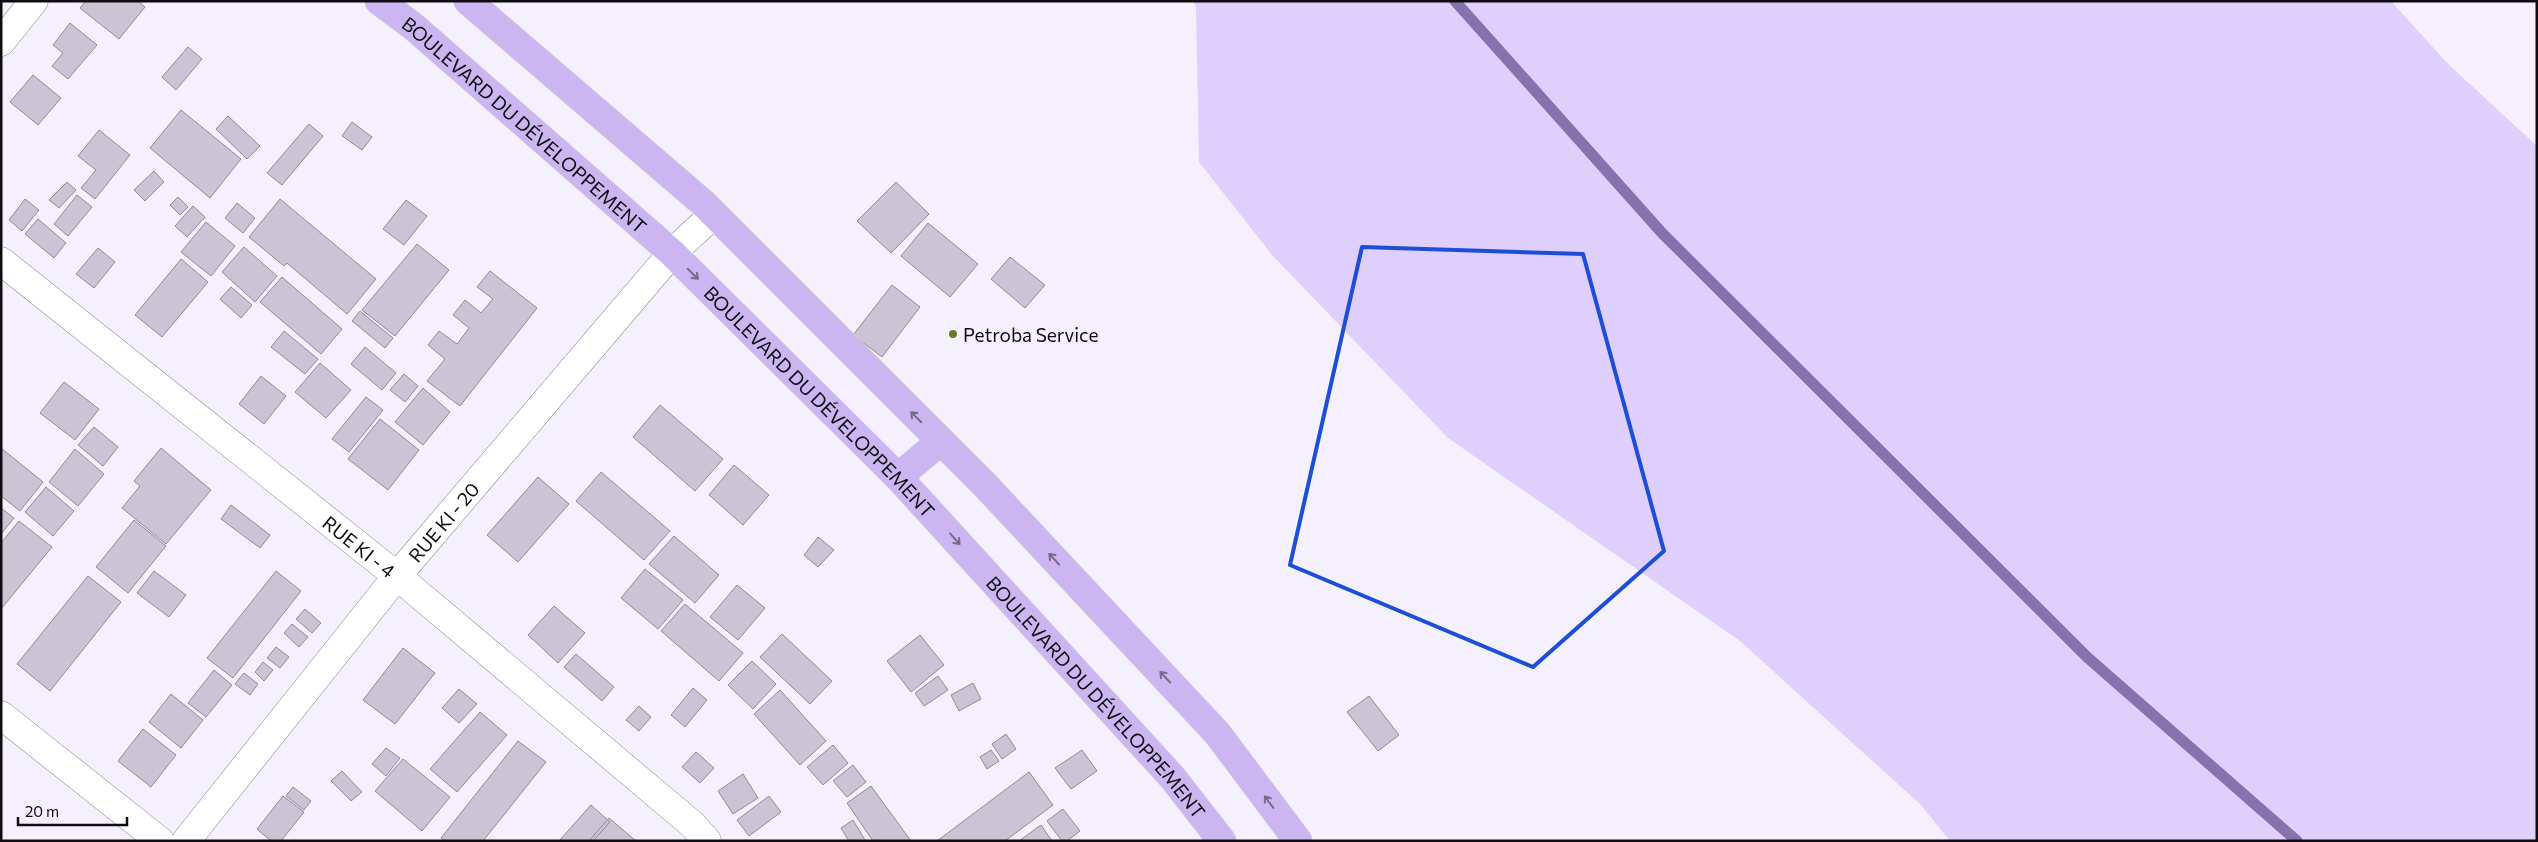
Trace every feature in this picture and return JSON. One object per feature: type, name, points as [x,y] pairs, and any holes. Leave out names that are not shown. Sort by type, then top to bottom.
[{"type":"highway","name":"BOULEVARD DU DÉVELOPPEMENT","points":[[379,1],[414,27],[672,254],[898,478],[1172,777],[1222,841]]},
{"type":"highway","points":[[468,1],[714,214],[984,484],[1217,733],[1298,841]]},
{"type":"highway","points":[[898,478],[941,441]]},
{"type":"street","points":[[1,42],[34,1]]},
{"type":"street","name":"RUE KI - 20","points":[[186,841],[397,576],[672,254],[714,214]]},
{"type":"street","name":"RUE KI - 4","points":[[1,261],[397,576],[693,825],[707,841]]},
{"type":"street","points":[[1,715],[160,841]]},
{"type":"highlighted area","points":[[1362,247],[1583,254],[1664,551],[1533,667],[1290,565]]},
{"type":"shaded area","points":[[1193,1],[2391,1],[2448,64],[2537,146],[2537,841],[1950,841],[1920,804],[1740,641],[1448,438],[1273,256],[1199,162],[1196,7]]},
{"type":"building","points":[[86,1],[138,1],[145,7],[119,39],[80,8]]},
{"type":"building","points":[[70,23],[97,45],[68,79],[52,66],[63,53],[53,45]]},
{"type":"building","points":[[188,47],[202,59],[176,90],[162,77]]},
{"type":"building","points":[[33,75],[61,98],[38,125],[10,102]]},
{"type":"building","points":[[181,110],[241,159],[210,198],[150,148]]},
{"type":"building","points":[[228,116],[260,146],[247,159],[216,129]]},
{"type":"building","points":[[352,122],[372,137],[362,150],[342,136]]},
{"type":"building","points":[[309,124],[323,136],[282,185],[267,173]]},
{"type":"building","points":[[99,130],[130,155],[95,199],[81,188],[96,170],[78,156]]},
{"type":"building","points":[[154,171],[164,182],[145,201],[134,190]]},
{"type":"building","points":[[67,182],[76,190],[59,208],[49,200]]},
{"type":"building","points":[[896,182],[929,214],[891,253],[857,221]]},
{"type":"building","points":[[77,195],[92,207],[68,236],[54,224]]},
{"type":"building","points":[[178,197],[188,207],[180,215],[170,205]]},
{"type":"building","points":[[25,199],[39,210],[22,231],[9,220]]},
{"type":"building","points":[[280,199],[376,279],[347,314],[287,263],[284,266],[249,237]]},
{"type":"building","points":[[406,200],[427,216],[404,245],[383,229]]},
{"type":"building","points":[[237,203],[255,218],[243,233],[225,218]]},
{"type":"building","points":[[193,206],[205,217],[187,237],[175,226]]},
{"type":"building","points":[[38,219],[66,243],[54,258],[25,234]]},
{"type":"building","points":[[206,222],[235,246],[211,276],[181,252]]},
{"type":"building","points":[[928,223],[978,264],[950,297],[901,256]]},
{"type":"building","points":[[417,244],[449,270],[395,336],[362,310]]},
{"type":"building","points":[[244,247],[277,276],[255,302],[222,272]]},
{"type":"building","points":[[98,248],[115,262],[94,288],[76,274]]},
{"type":"building","points":[[1010,257],[1045,285],[1025,308],[991,279]]},
{"type":"building","points":[[181,259],[208,282],[162,337],[135,315]]},
{"type":"building","points":[[490,271],[537,308],[460,406],[427,381],[445,359],[428,345],[439,331],[457,344],[469,328],[453,315],[465,300],[481,313],[493,299],[477,287]]},
{"type":"building","points":[[282,277],[342,329],[321,354],[260,302]]},
{"type":"building","points":[[892,285],[920,307],[882,357],[853,335]]},
{"type":"building","points":[[231,287],[252,305],[241,318],[220,299]]},
{"type":"building","points":[[360,311],[393,338],[385,348],[352,321]]},
{"type":"building","points":[[284,331],[318,359],[305,374],[271,347]]},
{"type":"building","points":[[365,347],[396,373],[382,390],[351,364]]},
{"type":"building","points":[[320,363],[351,390],[326,418],[295,392]]},
{"type":"building","points":[[404,374],[418,386],[405,402],[390,390]]},
{"type":"building","points":[[261,376],[286,396],[264,424],[239,404]]},
{"type":"building","points":[[64,382],[99,409],[75,440],[40,413]]},
{"type":"building","points":[[423,388],[450,412],[423,445],[395,422]]},
{"type":"building","points":[[366,397],[383,410],[349,452],[332,439]]},
{"type":"building","points":[[660,405],[723,459],[695,491],[633,437]]},
{"type":"building","points":[[380,419],[419,450],[388,490],[348,459]]},
{"type":"building","points":[[94,427],[118,447],[103,466],[78,445]]},
{"type":"building","points":[[1,448],[43,482],[20,511],[1,496]]},
{"type":"building","points":[[161,448],[211,490],[166,544],[122,508],[140,486],[134,481]]},
{"type":"building","points":[[75,449],[104,474],[78,506],[49,482]]},
{"type":"building","points":[[734,465],[769,495],[743,525],[709,495]]},
{"type":"building","points":[[601,472],[670,531],[644,560],[576,501]]},
{"type":"building","points":[[538,477],[569,504],[518,562],[487,535]]},
{"type":"building","points":[[46,487],[74,511],[53,536],[25,512]]},
{"type":"building","points":[[231,505],[270,535],[260,548],[221,519]]},
{"type":"building","points":[[1,508],[14,518],[1,534]]},
{"type":"building","points":[[134,520],[166,546],[128,593],[96,567]]},
{"type":"building","points":[[19,521],[52,547],[1,609],[1,543]]},
{"type":"building","points":[[674,536],[719,575],[695,603],[649,564]]},
{"type":"building","points":[[818,537],[834,550],[818,567],[804,555]]},
{"type":"building","points":[[645,569],[683,600],[658,629],[621,598]]},
{"type":"building","points":[[154,571],[186,595],[169,617],[137,593]]},
{"type":"building","points":[[276,571],[301,591],[233,678],[207,658]]},
{"type":"building","points":[[88,576],[121,602],[50,691],[17,664]]},
{"type":"building","points":[[737,585],[765,608],[738,640],[710,617]]},
{"type":"building","points":[[685,604],[743,653],[719,681],[661,631]]},
{"type":"building","points":[[554,606],[585,633],[558,663],[528,635]]},
{"type":"building","points":[[305,609],[321,623],[312,633],[296,619]]},
{"type":"building","points":[[292,624],[308,637],[299,647],[284,633]]},
{"type":"building","points":[[782,634],[832,681],[810,704],[760,657]]},
{"type":"building","points":[[920,635],[944,665],[911,692],[887,661]]},
{"type":"building","points":[[276,647],[289,657],[280,668],[267,658]]},
{"type":"building","points":[[403,648],[435,673],[395,724],[363,700]]},
{"type":"building","points":[[576,654],[614,687],[602,701],[564,667]]},
{"type":"building","points":[[752,661],[776,684],[753,709],[728,685]]},
{"type":"building","points":[[263,662],[273,670],[264,681],[255,672]]},
{"type":"building","points":[[214,670],[232,685],[206,717],[188,703]]},
{"type":"building","points":[[244,673],[258,684],[250,695],[235,684]]},
{"type":"building","points":[[938,676],[948,690],[924,706],[915,693]]},
{"type":"building","points":[[973,683],[981,699],[959,711],[951,695]]},
{"type":"building","points":[[693,688],[707,700],[685,727],[671,715]]},
{"type":"building","points":[[459,689],[477,704],[459,723],[442,708]]},
{"type":"building","points":[[780,690],[826,741],[800,765],[754,714]]},
{"type":"building","points":[[171,694],[203,720],[181,748],[149,722]]},
{"type":"building","points":[[1369,696],[1399,735],[1378,751],[1347,712]]},
{"type":"building","points":[[639,706],[651,717],[639,731],[626,720]]},
{"type":"building","points":[[480,712],[507,735],[457,792],[430,769]]},
{"type":"building","points":[[143,729],[176,755],[151,787],[118,761]]},
{"type":"building","points":[[1006,734],[1016,749],[1002,759],[992,744]]},
{"type":"building","points":[[518,741],[546,762],[483,841],[445,841],[441,838]]},
{"type":"building","points":[[833,745],[848,763],[823,785],[807,767]]},
{"type":"building","points":[[386,748],[400,758],[386,776],[372,764]]},
{"type":"building","points":[[991,750],[999,761],[987,769],[980,757]]},
{"type":"building","points":[[1082,750],[1097,771],[1071,789],[1055,768]]},
{"type":"building","points":[[696,752],[714,768],[700,783],[682,767]]},
{"type":"building","points":[[403,759],[450,797],[422,831],[375,791]]},
{"type":"building","points":[[853,765],[866,782],[847,797],[833,781]]},
{"type":"building","points":[[342,771],[362,792],[351,801],[331,781]]},
{"type":"building","points":[[1029,772],[1053,805],[1005,841],[937,841]]},
{"type":"building","points":[[743,774],[758,798],[733,814],[718,791]]},
{"type":"building","points":[[871,786],[911,841],[873,841],[847,803]]},
{"type":"building","points":[[293,787],[311,801],[304,810],[286,796]]},
{"type":"building","points":[[283,796],[304,812],[281,841],[271,841],[257,829]]},
{"type":"building","points":[[769,796],[781,812],[749,836],[737,820]]},
{"type":"building","points":[[591,805],[610,822],[593,841],[559,841]]},
{"type":"building","points":[[1063,809],[1080,831],[1067,841],[1062,841],[1047,821]]},
{"type":"building","points":[[609,818],[636,841],[589,841]]},
{"type":"building","points":[[853,820],[864,841],[849,841],[841,828]]},
{"type":"building","points":[[1041,825],[1052,841],[1019,841]]},
{"type":"waterway","points":[[1455,1],[1662,233],[2087,657],[2297,841]]},
{"type":"place","name":"Petroba Service","points":[[953,334]]}]
